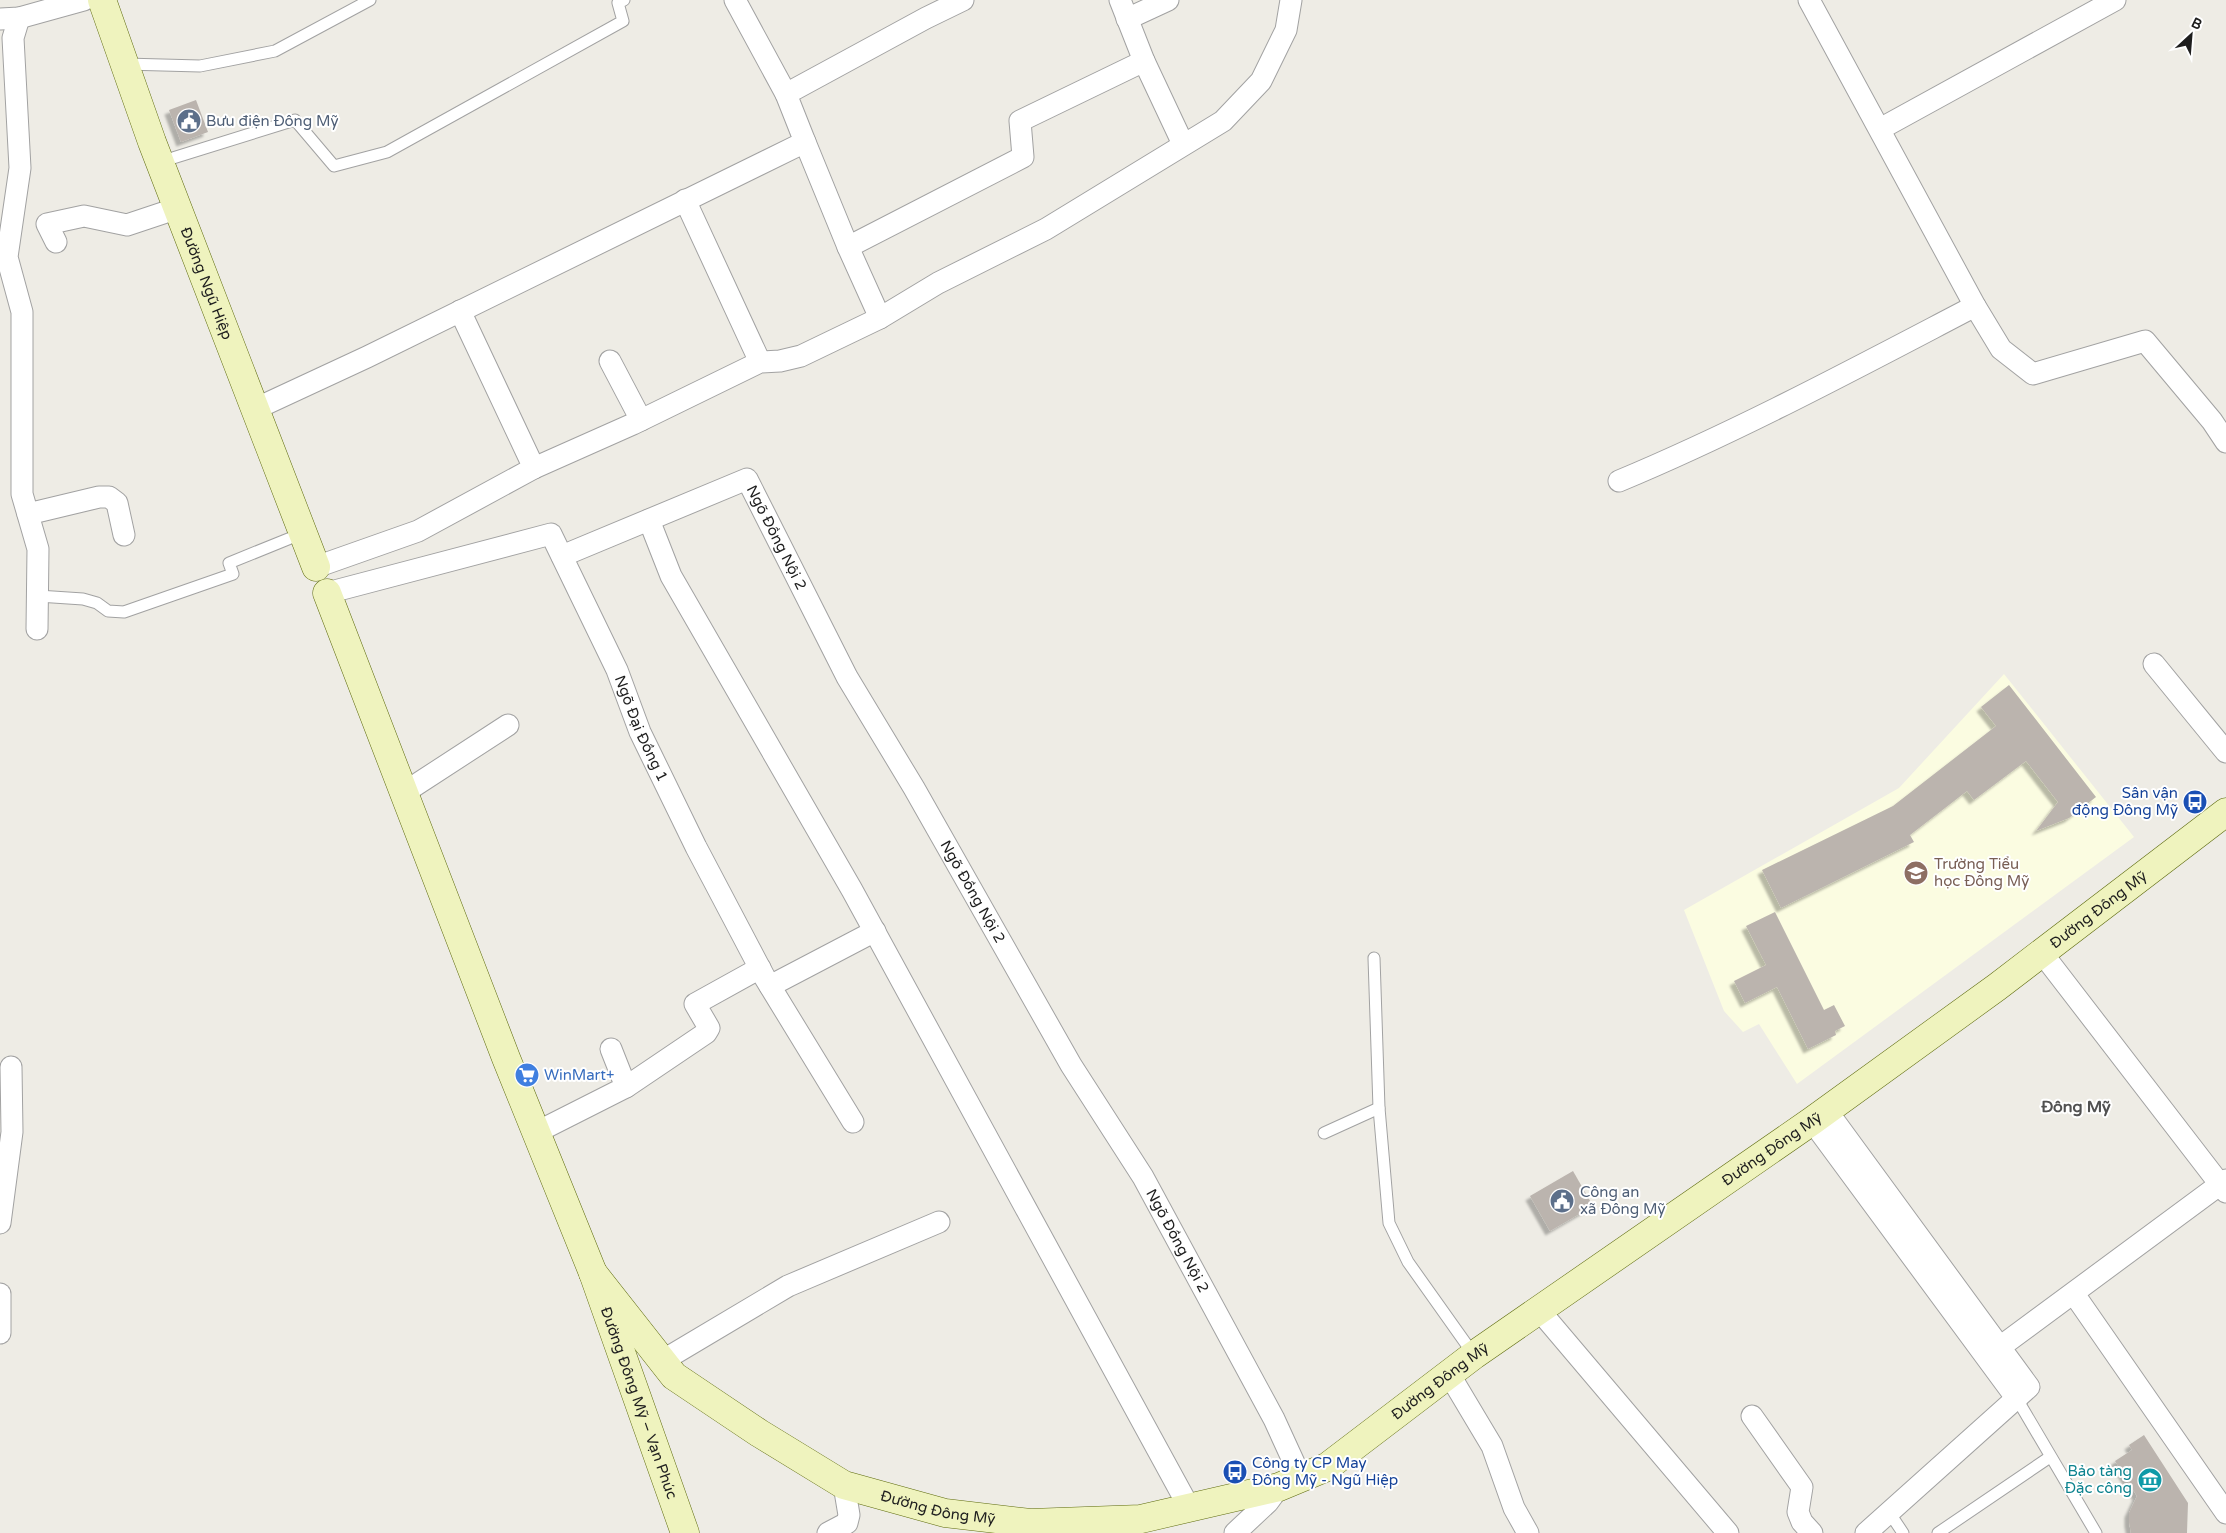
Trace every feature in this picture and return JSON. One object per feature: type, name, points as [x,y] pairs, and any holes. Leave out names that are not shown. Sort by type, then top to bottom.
[{"type":"street","points":[[37,629],[38,549],[22,494],[22,312],[7,257],[20,168],[13,38],[9,19],[84,0]]},
{"type":"street","name":"Đường Ngũ Hiệp","points":[[102,0],[160,162],[316,567]]},
{"type":"street","points":[[735,0],[786,94],[848,247],[880,318]]},
{"type":"street","points":[[786,94],[963,0]]},
{"type":"street","points":[[1168,0],[1123,9],[1144,61],[1183,144]]},
{"type":"street","points":[[316,567],[418,531],[534,468],[641,420],[760,362],[780,361],[802,356],[880,318],[938,283],[1046,229],[1223,121],[1261,81],[1286,30],[1291,0]]},
{"type":"street","points":[[1809,0],[1975,306],[2001,349],[2033,374],[2145,341],[2212,421],[2226,442]]},
{"type":"street","points":[[1880,129],[2115,0]]},
{"type":"street","points":[[848,247],[1023,158],[1020,121],[1144,61]]},
{"type":"street","points":[[255,409],[805,142]]},
{"type":"street","points":[[685,200],[760,362]]},
{"type":"street","points":[[56,242],[47,224],[84,216],[127,224],[178,208]]},
{"type":"street","points":[[1619,481],[1674,458],[1778,407],[1975,306]]},
{"type":"street","points":[[460,311],[534,468]]},
{"type":"street","points":[[610,361],[641,420]]},
{"type":"street","name":"Ngõ Đồng Nội 2","points":[[562,556],[747,479],[847,677],[914,788],[1071,1065],[1144,1177],[1274,1419],[1290,1482]]},
{"type":"street","points":[[28,514],[99,497],[109,497],[117,502],[124,535]]},
{"type":"street","points":[[649,520],[671,576],[875,932],[1190,1509]]},
{"type":"street","name":"Ngõ Đại Đồng 1","points":[[327,592],[551,534],[617,670],[640,732],[696,848],[765,977],[853,1122]]},
{"type":"street","points":[[327,592],[593,1273]]},
{"type":"street","points":[[2154,664],[2226,752]]},
{"type":"street","points":[[405,792],[508,724]]},
{"type":"street","name":"Đường Đông Mỹ","points":[[593,1273],[674,1376],[759,1434],[844,1485],[945,1513],[1030,1523],[1141,1519],[1190,1509],[1290,1482],[1327,1467],[1474,1355],[1819,1116],[2042,953],[2226,812]]},
{"type":"street","points":[[537,1132],[626,1087],[706,1033],[709,1028],[708,1024],[695,1004],[875,932]]},
{"type":"street","points":[[2000,1347],[2074,1294],[2177,1214],[2224,1186],[2042,953]]},
{"type":"street","points":[[611,1049],[626,1087]]},
{"type":"street","points":[[0,1223],[12,1132],[11,1067]]},
{"type":"street","points":[[1819,1116],[2000,1347],[2029,1387],[1866,1533]]},
{"type":"street","points":[[1819,1116],[2017,1399]]},
{"type":"street","points":[[662,1361],[788,1286],[939,1222]]},
{"type":"street","name":"Đường Đông Mỹ – Vạn Phúc","points":[[593,1273],[685,1533]]},
{"type":"street","points":[[0,1294],[0,1333]]},
{"type":"street","points":[[2074,1294],[2226,1513]]},
{"type":"street","points":[[1539,1310],[1728,1533]]},
{"type":"street","points":[[1449,1374],[1492,1446],[1514,1508],[1528,1533]]},
{"type":"street","points":[[1752,1416],[1802,1487],[1798,1512],[1802,1522],[1812,1533]]},
{"type":"street","points":[[1235,1533],[1290,1482]]},
{"type":"street","points":[[828,1533],[847,1523],[849,1515],[844,1485]]},
{"type":"lane","points":[[125,64],[200,66],[276,51],[370,0]]},
{"type":"lane","points":[[160,162],[294,120],[334,166],[387,152],[623,21],[618,3],[624,0]]},
{"type":"lane","points":[[38,596],[83,599],[97,603],[108,611],[124,612],[233,574],[229,563],[303,533]]},
{"type":"lane","points":[[1374,958],[1379,1108],[1389,1222],[1408,1262],[1474,1355]]},
{"type":"lane","points":[[1324,1133],[1379,1108]]},
{"type":"lane","points":[[2017,1399],[2096,1533]]},
{"type":"lane","points":[[1938,1533],[2050,1457]]},
{"type":"lane","points":[[1889,1512],[1903,1533]]},
{"type":"shaded area","name":"Trường Tiểu học Đông Mỹ","points":[[2004,674],[2134,837],[1797,1084],[1759,1024],[1743,1032],[1724,1011],[1684,910],[1899,788]]},
{"type":"building","name":"Bưu điện Đông Mỹ","points":[[196,100],[208,132],[181,142],[169,110]]},
{"type":"building","points":[[2009,685],[2096,797],[2069,818],[2036,831],[2058,802],[2026,761],[1974,800],[1967,791],[1910,835],[1914,842],[1781,908],[1762,870],[1893,806],[1996,726],[1981,707]]},
{"type":"building","points":[[1775,912],[1824,1010],[1834,1005],[1845,1026],[1835,1031],[1836,1035],[1808,1049],[1777,987],[1745,1003],[1734,981],[1766,965],[1746,926]]},
{"type":"building","name":"Công an xã Đông Mỹ","points":[[1573,1171],[1593,1206],[1550,1231],[1530,1196]]},
{"type":"building","name":"Bảo tàng Đặc công","points":[[2144,1435],[2188,1503],[2187,1533],[2131,1533],[2129,1513],[2137,1496],[2115,1461],[2132,1450],[2129,1445]]},
{"type":"place","name":"Bưu điện Đông Mỹ","points":[[189,121]]},
{"type":"place","name":"Sân vận động Đông Mỹ","points":[[2195,802]]},
{"type":"place","name":"Trường Tiểu học Đông Mỹ","points":[[1916,873]]},
{"type":"place","name":"WinMart+","points":[[527,1075]]},
{"type":"place","name":"Công an xã Đông Mỹ","points":[[1562,1201]]},
{"type":"place","name":"Công ty CP May Đông Mỹ - Ngũ Hiệp","points":[[1235,1472]]},
{"type":"place","name":"Bảo tàng Đặc công","points":[[2150,1480]]},
{"type":"district","name":"Đông Mỹ","points":[[2076,1106]]}]
